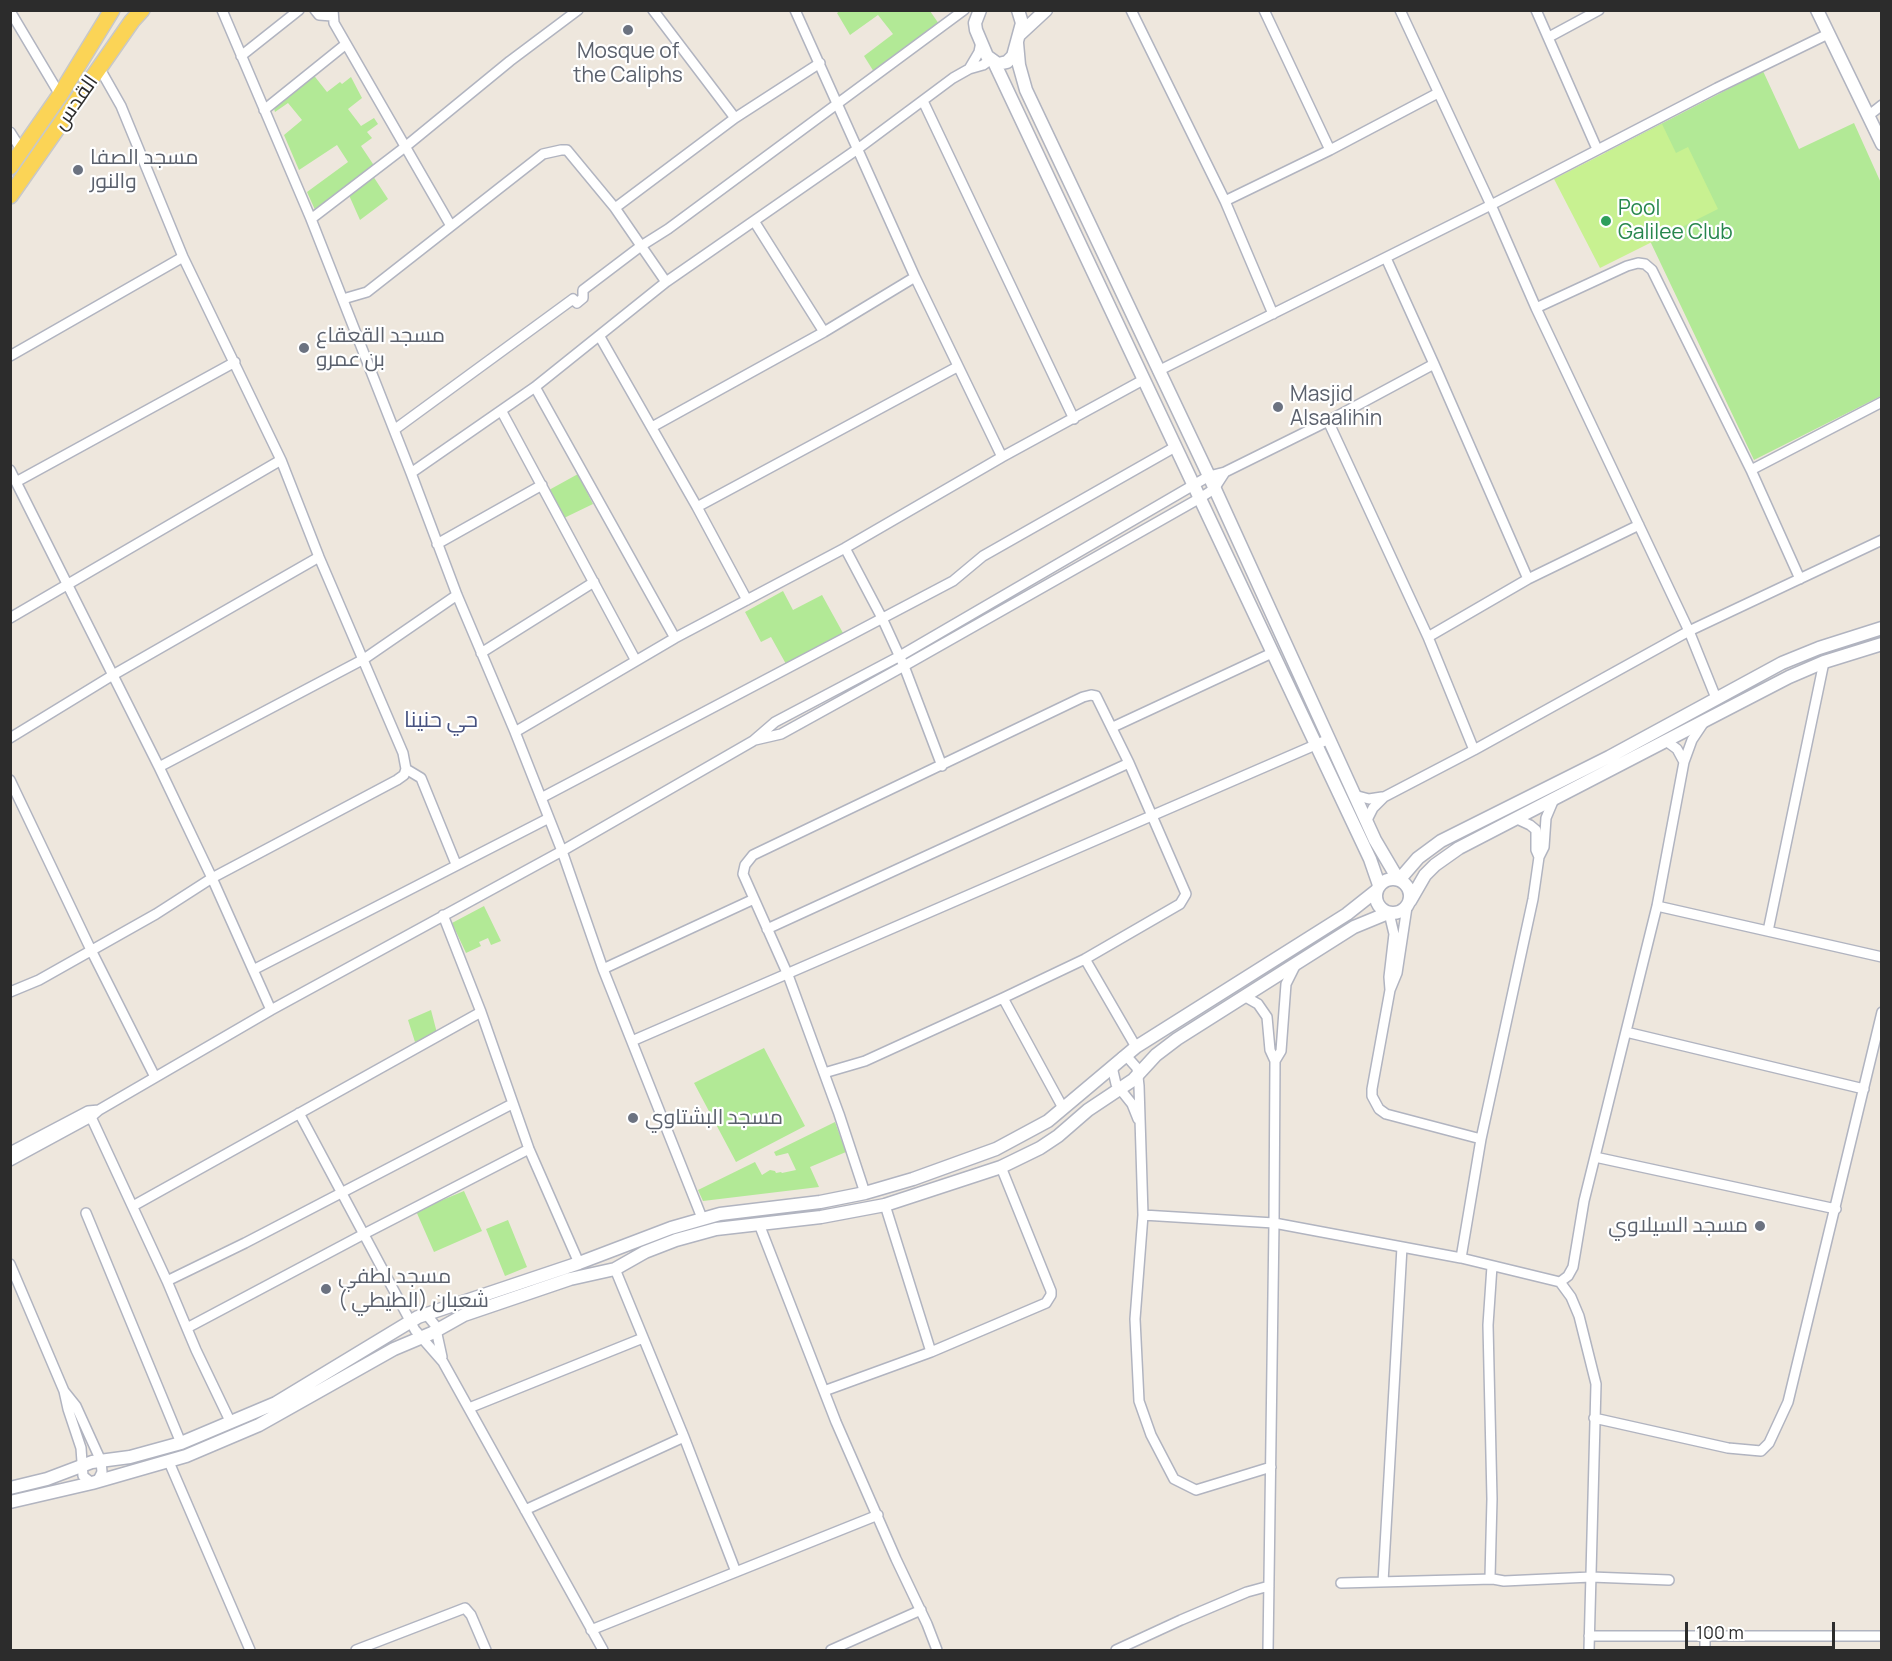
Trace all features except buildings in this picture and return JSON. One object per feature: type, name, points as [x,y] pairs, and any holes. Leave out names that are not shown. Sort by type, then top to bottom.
[{"type":"main road","name":"القدس","points":[[10,167],[114,20],[142,10]]},
{"type":"main road","name":"القدس","points":[[10,196],[100,69],[114,20]]},
{"type":"street","points":[[241,56],[300,10]]},
{"type":"street","points":[[315,10],[319,15],[333,13],[334,23],[452,226]]},
{"type":"street","points":[[311,219],[578,10]]},
{"type":"street","points":[[653,10],[735,118]]},
{"type":"street","points":[[795,10],[915,277],[1002,457]]},
{"type":"street","points":[[394,430],[573,298],[577,303],[583,298],[583,290],[641,246],[668,229],[964,10]]},
{"type":"street","points":[[969,10],[981,42],[1013,100],[1342,800],[1399,880],[1409,888],[1397,973],[1390,990],[1372,1089],[1375,1103],[1379,1109],[1392,1116],[1481,1139]]},
{"type":"street","points":[[976,30],[975,23],[980,10]]},
{"type":"street","points":[[411,472],[502,412],[600,337],[666,282],[969,69],[992,61],[1002,64],[1010,59],[1022,23],[1018,10]]},
{"type":"street","points":[[1046,10],[1017,39],[1018,65],[1026,90],[1209,476],[1354,795],[1378,888],[1378,904],[1388,913],[1394,934],[1389,977],[1390,990]]},
{"type":"street","points":[[1131,10],[1225,201],[1273,314]]},
{"type":"street","points":[[1264,10],[1330,150]]},
{"type":"street","points":[[1400,10],[1491,205],[1536,308],[1689,631],[1716,698]]},
{"type":"street","points":[[1536,10],[1597,149]]},
{"type":"street","points":[[1549,37],[1599,10]]},
{"type":"street","points":[[1817,10],[1881,144]]},
{"type":"street","points":[[10,11],[60,95]]},
{"type":"street","points":[[222,11],[343,299],[457,595],[562,851],[603,969],[702,1218]]},
{"type":"street","points":[[1158,372],[1828,34]]},
{"type":"street","points":[[969,69],[979,52],[981,42]]},
{"type":"street","points":[[264,110],[346,44]]},
{"type":"street","points":[[615,208],[735,118],[820,63]]},
{"type":"street","points":[[10,993],[39,980],[156,914],[212,878],[397,780],[404,775],[406,769],[403,753],[281,460],[183,257],[121,106],[100,69]]},
{"type":"street","points":[[1225,201],[1330,150],[1438,93]]},
{"type":"street","points":[[923,101],[1074,418]]},
{"type":"street","points":[[1868,116],[1881,105]]},
{"type":"street","points":[[10,132],[22,151]]},
{"type":"street","points":[[343,299],[367,292],[543,154],[561,150],[567,150],[615,208],[666,282]]},
{"type":"street","points":[[754,221],[824,332]]},
{"type":"street","points":[[10,356],[183,257]]},
{"type":"street","points":[[1386,258],[1528,579]]},
{"type":"street","points":[[1536,308],[1627,266],[1638,263],[1646,264],[1652,270],[1751,470],[1800,579]]},
{"type":"street","points":[[652,427],[824,332],[915,277]]},
{"type":"street","points":[[600,337],[747,600]]},
{"type":"street","points":[[10,496],[18,486],[235,362]]},
{"type":"street","points":[[10,1161],[91,1117],[99,1110],[271,1010],[562,851],[753,741],[775,722],[900,656],[1209,476],[1225,472],[1328,421],[1434,364]]},
{"type":"street","points":[[697,507],[957,367]]},
{"type":"street","points":[[515,732],[675,638],[845,548],[1002,457],[1143,380]]},
{"type":"street","points":[[535,387],[675,638]]},
{"type":"street","points":[[1751,470],[1881,402]]},
{"type":"street","points":[[502,412],[636,661]]},
{"type":"street","points":[[1328,421],[1428,637],[1474,750]]},
{"type":"street","points":[[541,798],[953,581],[986,554],[1175,447]]},
{"type":"street","points":[[10,618],[281,460]]},
{"type":"street","points":[[10,470],[159,767],[271,1010]]},
{"type":"street","points":[[753,741],[781,734],[1200,498],[1214,489],[1225,472]]},
{"type":"street","points":[[438,544],[542,485]]},
{"type":"street","points":[[1428,637],[1528,579],[1639,525]]},
{"type":"street","points":[[1361,825],[1373,807],[1384,797],[1689,631],[1881,540]]},
{"type":"street","points":[[845,548],[900,656],[942,766]]},
{"type":"street","points":[[10,738],[113,675],[320,557]]},
{"type":"street","points":[[482,653],[594,582]]},
{"type":"street","points":[[159,767],[364,659],[457,595]]},
{"type":"street","points":[[10,1488],[47,1479],[82,1465],[139,1455],[182,1443],[231,1424],[297,1391],[426,1314],[608,1253],[671,1228],[702,1218],[738,1211],[820,1202],[865,1193],[913,1179],[996,1149],[1031,1131],[1064,1108],[1136,1047],[1347,914],[1385,881],[1399,880],[1418,858],[1441,841],[1609,757],[1765,672],[1800,656],[1881,628]]},
{"type":"street","points":[[10,1502],[169,1462],[259,1425],[394,1349],[421,1338],[453,1320],[570,1279],[614,1269],[655,1247],[689,1235],[716,1229],[843,1214],[885,1205],[1001,1167],[1040,1148],[1120,1089],[1167,1046],[1244,996],[1365,921],[1388,913],[1396,913],[1408,904],[1425,875],[1447,856],[1789,677],[1824,662],[1881,644]]},
{"type":"street","points":[[1113,727],[1272,653]]},
{"type":"street","points":[[1768,932],[1824,662]]},
{"type":"street","points":[[824,1073],[865,1061],[1003,998],[1085,959],[1180,904],[1186,894],[1113,727],[1096,696],[1091,694],[753,855],[748,860],[743,871],[788,975],[865,1193]]},
{"type":"street","points":[[1560,1282],[1568,1276],[1573,1267],[1584,1201],[1657,906],[1684,762],[1692,740],[1705,721]]},
{"type":"street","points":[[632,1041],[1329,739]]},
{"type":"street","points":[[1666,741],[1677,749],[1684,762]]},
{"type":"street","points":[[767,929],[1129,763]]},
{"type":"street","points":[[406,769],[421,778],[456,864]]},
{"type":"street","points":[[10,780],[91,951],[155,1077]]},
{"type":"street","points":[[1342,800],[1354,795],[1369,799],[1384,797]]},
{"type":"street","points":[[1461,1258],[1481,1139],[1533,899],[1539,857],[1544,847],[1546,818],[1554,799]]},
{"type":"street","points":[[253,970],[549,818]]},
{"type":"street","points":[[1517,819],[1536,830],[1536,850],[1539,857]]},
{"type":"street","points":[[603,969],[754,899]]},
{"type":"street","points":[[1657,906],[1881,957]]},
{"type":"street","points":[[443,915],[481,1012],[512,1104],[579,1263]]},
{"type":"street","points":[[1085,959],[1136,1047]]},
{"type":"street","points":[[1275,1061],[1281,1051],[1286,984],[1295,965]]},
{"type":"street","points":[[1244,996],[1258,1004],[1267,1017],[1270,1050],[1275,1061],[1268,1650]]},
{"type":"street","points":[[1003,998],[1064,1108]]},
{"type":"street","points":[[133,1206],[481,1012]]},
{"type":"street","points":[[1594,1418],[1728,1448],[1761,1451],[1770,1443],[1788,1401],[1836,1209],[1881,1012]]},
{"type":"street","points":[[1626,1032],[1864,1089]]},
{"type":"street","points":[[1118,1061],[1134,1062],[1138,1074],[1143,1215],[1136,1319],[1139,1401],[1151,1435],[1174,1479],[1196,1490],[1270,1467]]},
{"type":"street","points":[[1118,1061],[1114,1078],[1132,1104],[1139,1121]]},
{"type":"street","points":[[167,1281],[512,1104]]},
{"type":"street","points":[[10,1152],[88,1111],[99,1110]]},
{"type":"street","points":[[299,1113],[411,1321],[421,1338],[443,1362],[603,1650]]},
{"type":"street","points":[[91,1117],[231,1424]]},
{"type":"street","points":[[187,1328],[530,1149]]},
{"type":"street","points":[[1595,1157],[1836,1209]]},
{"type":"street","points":[[824,1391],[931,1352],[1046,1303],[1051,1295],[1049,1286],[1001,1167]]},
{"type":"street","points":[[885,1205],[931,1352]]},
{"type":"street","points":[[86,1213],[182,1443]]},
{"type":"street","points":[[1143,1215],[1274,1223],[1461,1258],[1560,1282],[1571,1297],[1580,1316],[1596,1384],[1589,1650]]},
{"type":"street","points":[[759,1224],[824,1391],[937,1650]]},
{"type":"street","points":[[1383,1582],[1402,1247]]},
{"type":"street","points":[[608,1253],[621,1258],[614,1269]]},
{"type":"street","points":[[608,1253],[603,1266],[614,1269]]},
{"type":"street","points":[[10,1264],[64,1390],[81,1448],[83,1476],[95,1482]]},
{"type":"street","points":[[1492,1266],[1488,1325],[1492,1499],[1490,1577],[1493,1580]]},
{"type":"street","points":[[614,1269],[684,1437],[736,1572]]},
{"type":"street","points":[[426,1314],[436,1330],[443,1362]]},
{"type":"street","points":[[469,1408],[643,1338]]},
{"type":"street","points":[[64,1390],[76,1406],[100,1461],[102,1472],[95,1482]]},
{"type":"street","points":[[525,1510],[684,1437]]},
{"type":"street","points":[[169,1462],[250,1650]]},
{"type":"street","points":[[591,1630],[878,1515]]},
{"type":"street","points":[[1341,1583],[1504,1581],[1591,1577],[1669,1580]]},
{"type":"street","points":[[1116,1650],[1180,1620],[1247,1592],[1269,1586]]},
{"type":"street","points":[[356,1650],[465,1608],[486,1650]]},
{"type":"street","points":[[831,1650],[921,1610]]},
{"type":"street","points":[[1705,1635],[1705,1650]]},
{"type":"street","points":[[1589,1636],[1881,1636]]},
{"type":"green space","points":[[841,10],[930,11],[939,24],[874,72],[864,56],[893,34],[878,15],[850,35],[837,13]]},
{"type":"green space","points":[[1763,71],[1799,149],[1854,123],[1881,183],[1881,396],[1754,460],[1651,243],[1605,153]]},
{"type":"green space","points":[[312,73],[327,92],[351,77],[362,98],[348,109],[361,126],[374,118],[378,124],[367,132],[372,138],[361,146],[375,167],[316,212],[307,192],[348,162],[337,145],[299,170],[284,135],[302,120],[288,103],[275,112],[273,105]]},
{"type":"green space","points":[[1662,124],[1676,153],[1688,147],[1718,209],[1600,268],[1554,179]]},
{"type":"green space","points":[[373,176],[388,199],[360,220],[348,193]]},
{"type":"green space","points":[[578,474],[593,504],[564,518],[549,490]]},
{"type":"green space","points":[[783,591],[793,610],[822,595],[843,633],[786,664],[771,637],[761,642],[745,612]]},
{"type":"green space","points":[[484,906],[501,941],[491,945],[488,938],[479,942],[481,946],[466,953],[452,923]]},
{"type":"green space","points":[[431,1010],[437,1033],[415,1042],[408,1020]]},
{"type":"green space","points":[[764,1048],[805,1126],[736,1162],[694,1083]]},
{"type":"green space","points":[[835,1122],[846,1152],[810,1167],[819,1187],[703,1201],[698,1190],[755,1162],[762,1175],[770,1170],[782,1173],[796,1170],[788,1153],[776,1156],[774,1152]]},
{"type":"green space","points":[[464,1191],[482,1231],[434,1252],[416,1211]]},
{"type":"green space","points":[[508,1220],[527,1267],[505,1276],[486,1229]]},
{"type":"place","name":"Mosque of the Caliphs","points":[[628,30]]},
{"type":"place","name":"مسجد الصفا والنور","points":[[78,170]]},
{"type":"place","name":"Pool Galilee Club","points":[[1606,221]]},
{"type":"place","name":"مسجد القعقاع بن عمرو","points":[[304,348]]},
{"type":"place","name":"Masjid Alsaalihin","points":[[1278,407]]},
{"type":"place","name":"مسجد البشتاوي","points":[[633,1118]]},
{"type":"place","name":"مسجد السيلاوي","points":[[1760,1226]]},
{"type":"place","name":"مسجد لطفي شعبان (الطيطي )","points":[[326,1289]]},
{"type":"district","name":"حي حنينا","points":[[441,721]]}]
